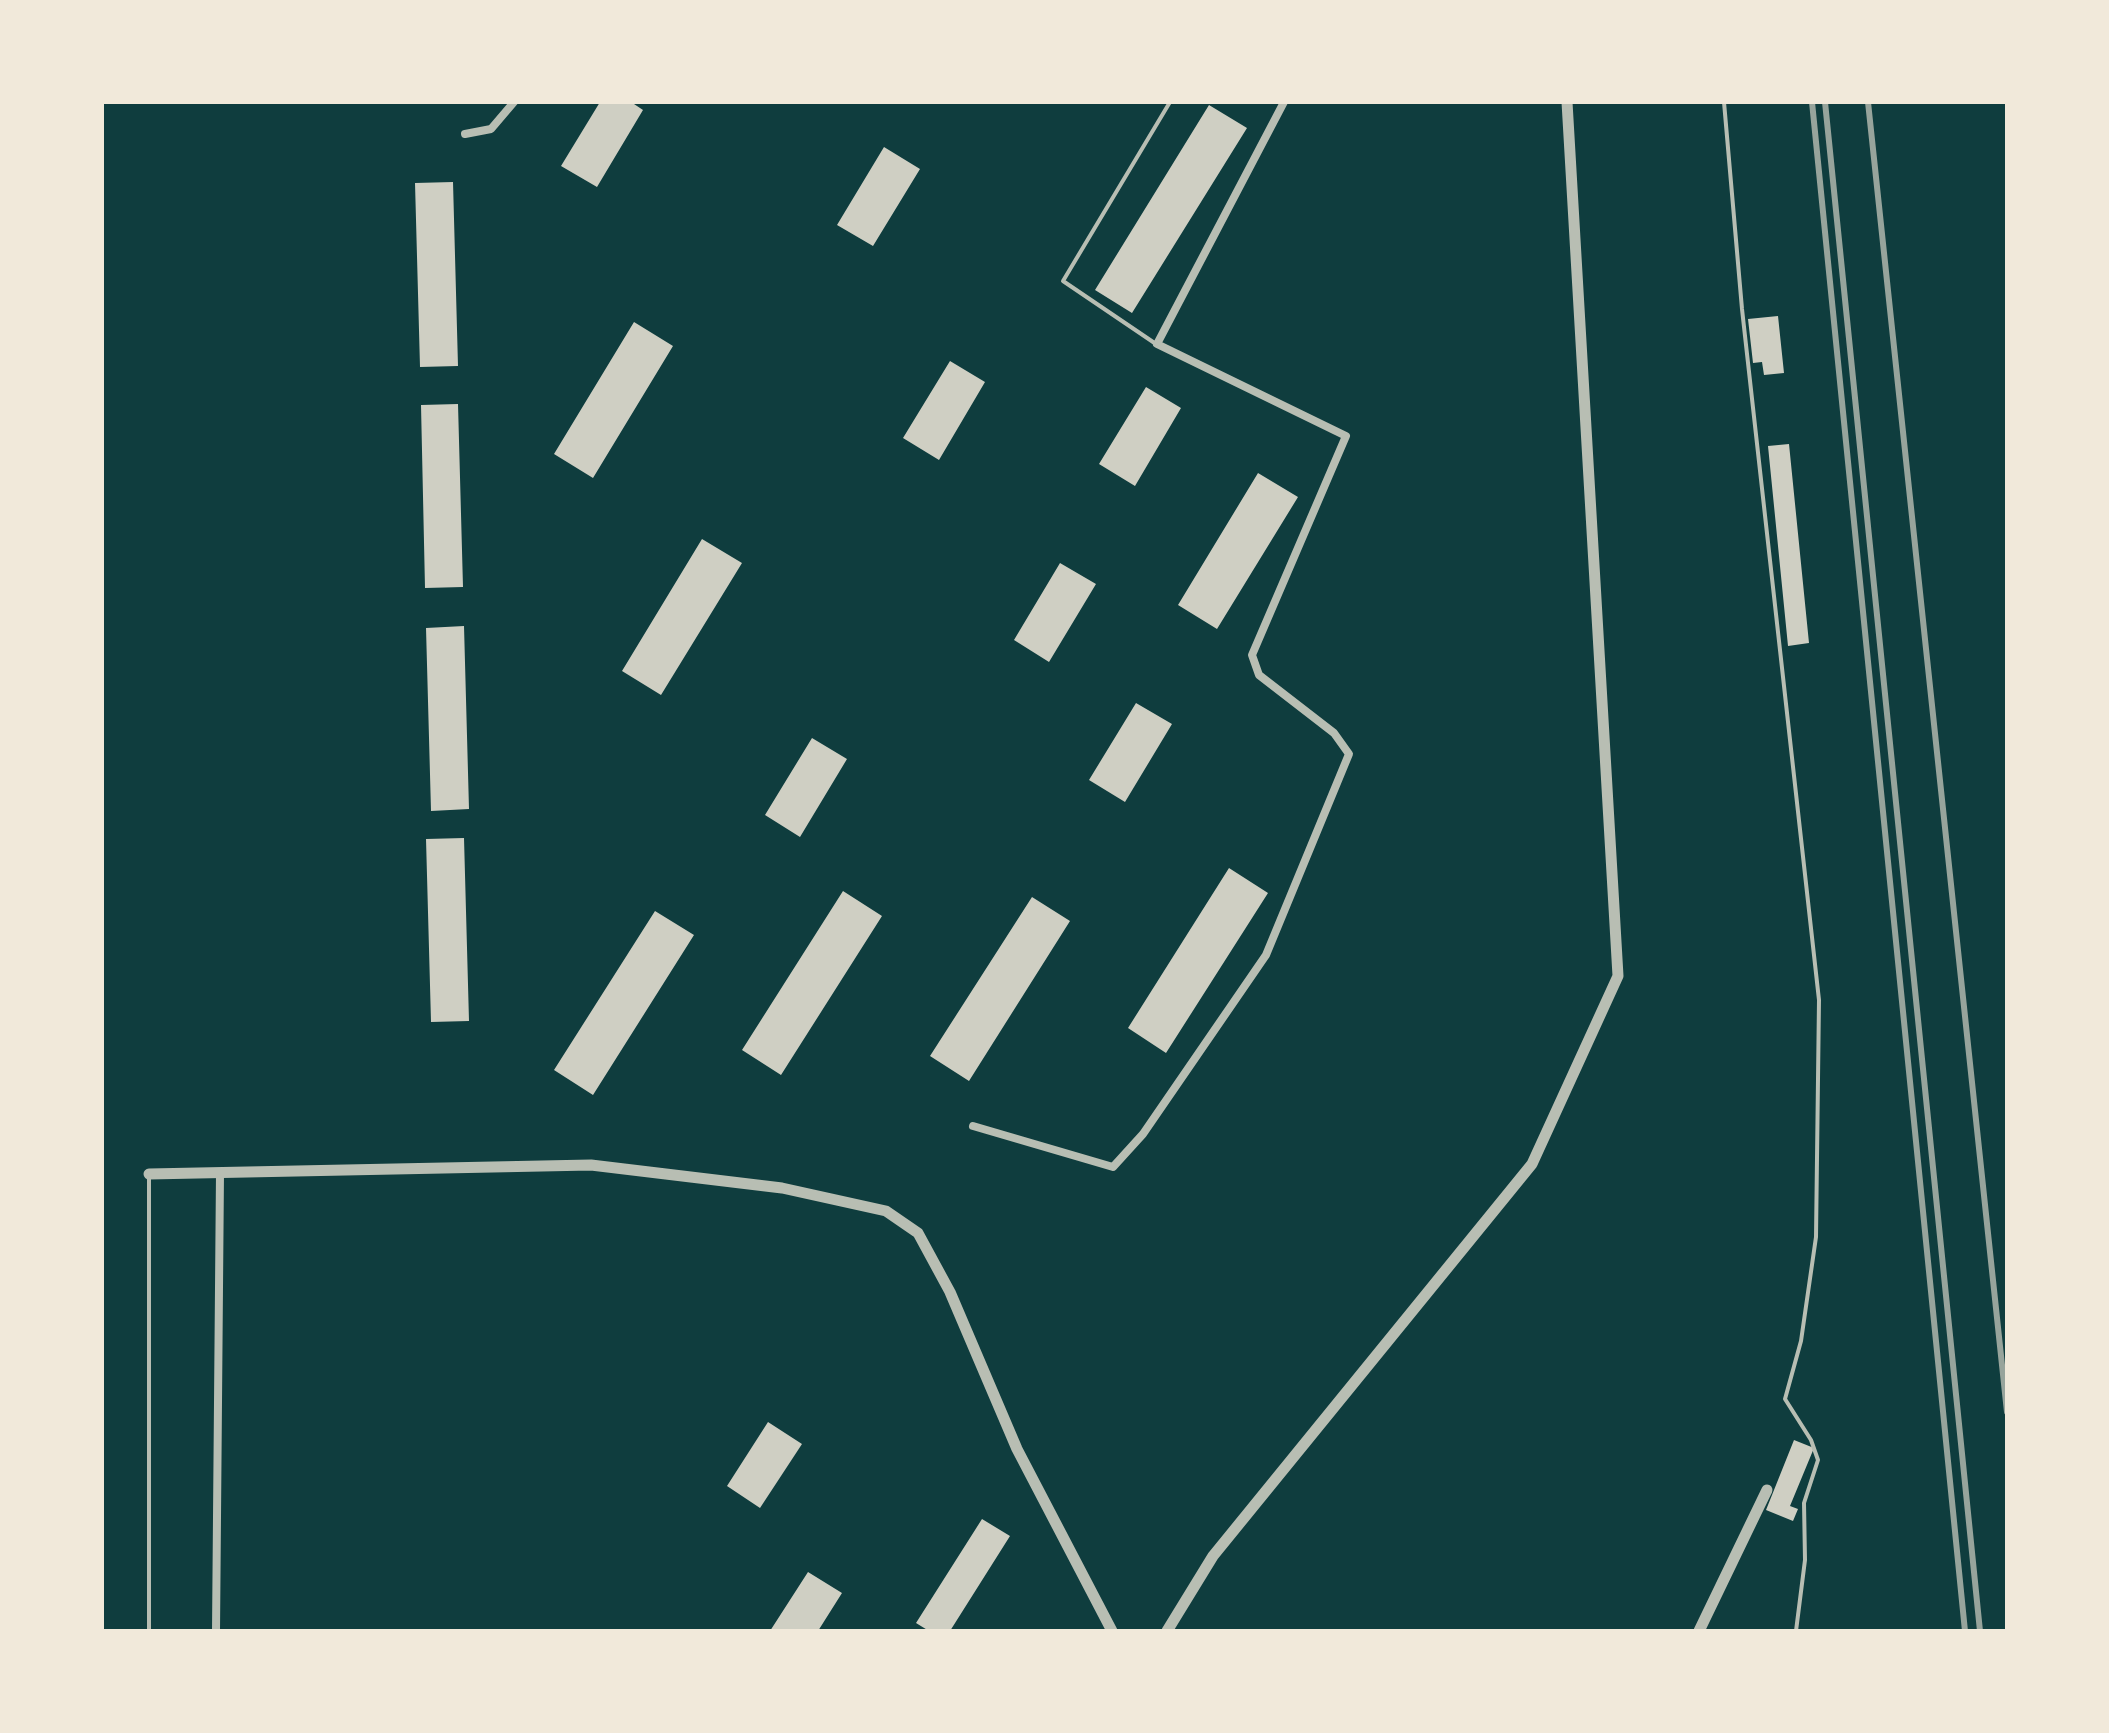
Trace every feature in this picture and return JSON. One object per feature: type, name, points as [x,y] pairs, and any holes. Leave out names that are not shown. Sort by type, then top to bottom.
[{"type":"street","points":[[465,134],[491,129],[514,102]]},
{"type":"street","points":[[973,1126],[1113,1167],[1143,1134],[1266,955],[1349,754],[1334,733],[1259,675],[1252,655],[1346,436],[1157,344],[1284,102]]},
{"type":"street","points":[[1167,1631],[1213,1556],[1532,1164],[1618,976],[1567,102]]},
{"type":"street","points":[[149,1174],[591,1165],[782,1188],[886,1211],[918,1233],[950,1292],[1017,1449],[1112,1631]]},
{"type":"street","points":[[216,1631],[220,1173]]},
{"type":"street","points":[[1699,1631],[1767,1490]]},
{"type":"lane","points":[[1157,344],[1063,281],[1170,102]]},
{"type":"lane","points":[[1724,102],[1742,309],[1819,1000],[1816,1237],[1801,1341],[1785,1399],[1811,1440],[1818,1460],[1804,1503],[1805,1560],[1796,1631]]},
{"type":"lane","points":[[149,1174],[149,1631]]},
{"type":"building","points":[[600,102],[631,102],[643,110],[597,187],[561,166]]},
{"type":"building","points":[[1209,105],[1247,128],[1132,313],[1095,290]]},
{"type":"building","points":[[884,147],[920,169],[873,246],[837,225]]},
{"type":"building","points":[[453,182],[458,366],[420,367],[415,183]]},
{"type":"building","points":[[1778,316],[1784,373],[1764,375],[1762,362],[1753,363],[1748,319]]},
{"type":"building","points":[[634,322],[673,346],[593,478],[554,454]]},
{"type":"building","points":[[950,361],[985,382],[939,460],[903,438]]},
{"type":"building","points":[[1146,387],[1181,408],[1135,486],[1099,464]]},
{"type":"building","points":[[458,404],[463,587],[425,588],[421,405]]},
{"type":"building","points":[[1789,444],[1809,643],[1788,646],[1768,446]]},
{"type":"building","points":[[1258,473],[1298,497],[1217,629],[1178,605]]},
{"type":"building","points":[[702,539],[742,563],[661,695],[622,671]]},
{"type":"building","points":[[1060,563],[1096,584],[1049,662],[1014,640]]},
{"type":"building","points":[[464,626],[469,809],[431,811],[426,628]]},
{"type":"building","points":[[1136,703],[1172,724],[1125,802],[1089,780]]},
{"type":"building","points":[[812,738],[847,759],[800,837],[765,815]]},
{"type":"building","points":[[464,838],[469,1021],[431,1022],[426,839]]},
{"type":"building","points":[[1229,868],[1268,893],[1166,1053],[1128,1028]]},
{"type":"building","points":[[843,891],[882,916],[781,1075],[742,1050]]},
{"type":"building","points":[[1032,897],[1070,921],[969,1081],[930,1056]]},
{"type":"building","points":[[655,911],[694,935],[593,1095],[554,1070]]},
{"type":"building","points":[[768,1422],[802,1444],[760,1508],[727,1486]]},
{"type":"building","points":[[1794,1440],[1814,1448],[1790,1506],[1798,1509],[1793,1521],[1766,1510]]},
{"type":"building","points":[[982,1519],[1010,1536],[950,1631],[929,1631],[916,1623]]},
{"type":"building","points":[[808,1572],[842,1593],[818,1631],[770,1631]]},
{"type":"railway","points":[[1812,102],[1965,1631]]},
{"type":"railway","points":[[1825,102],[1980,1631]]},
{"type":"railway","points":[[1868,102],[2007,1412]]}]
